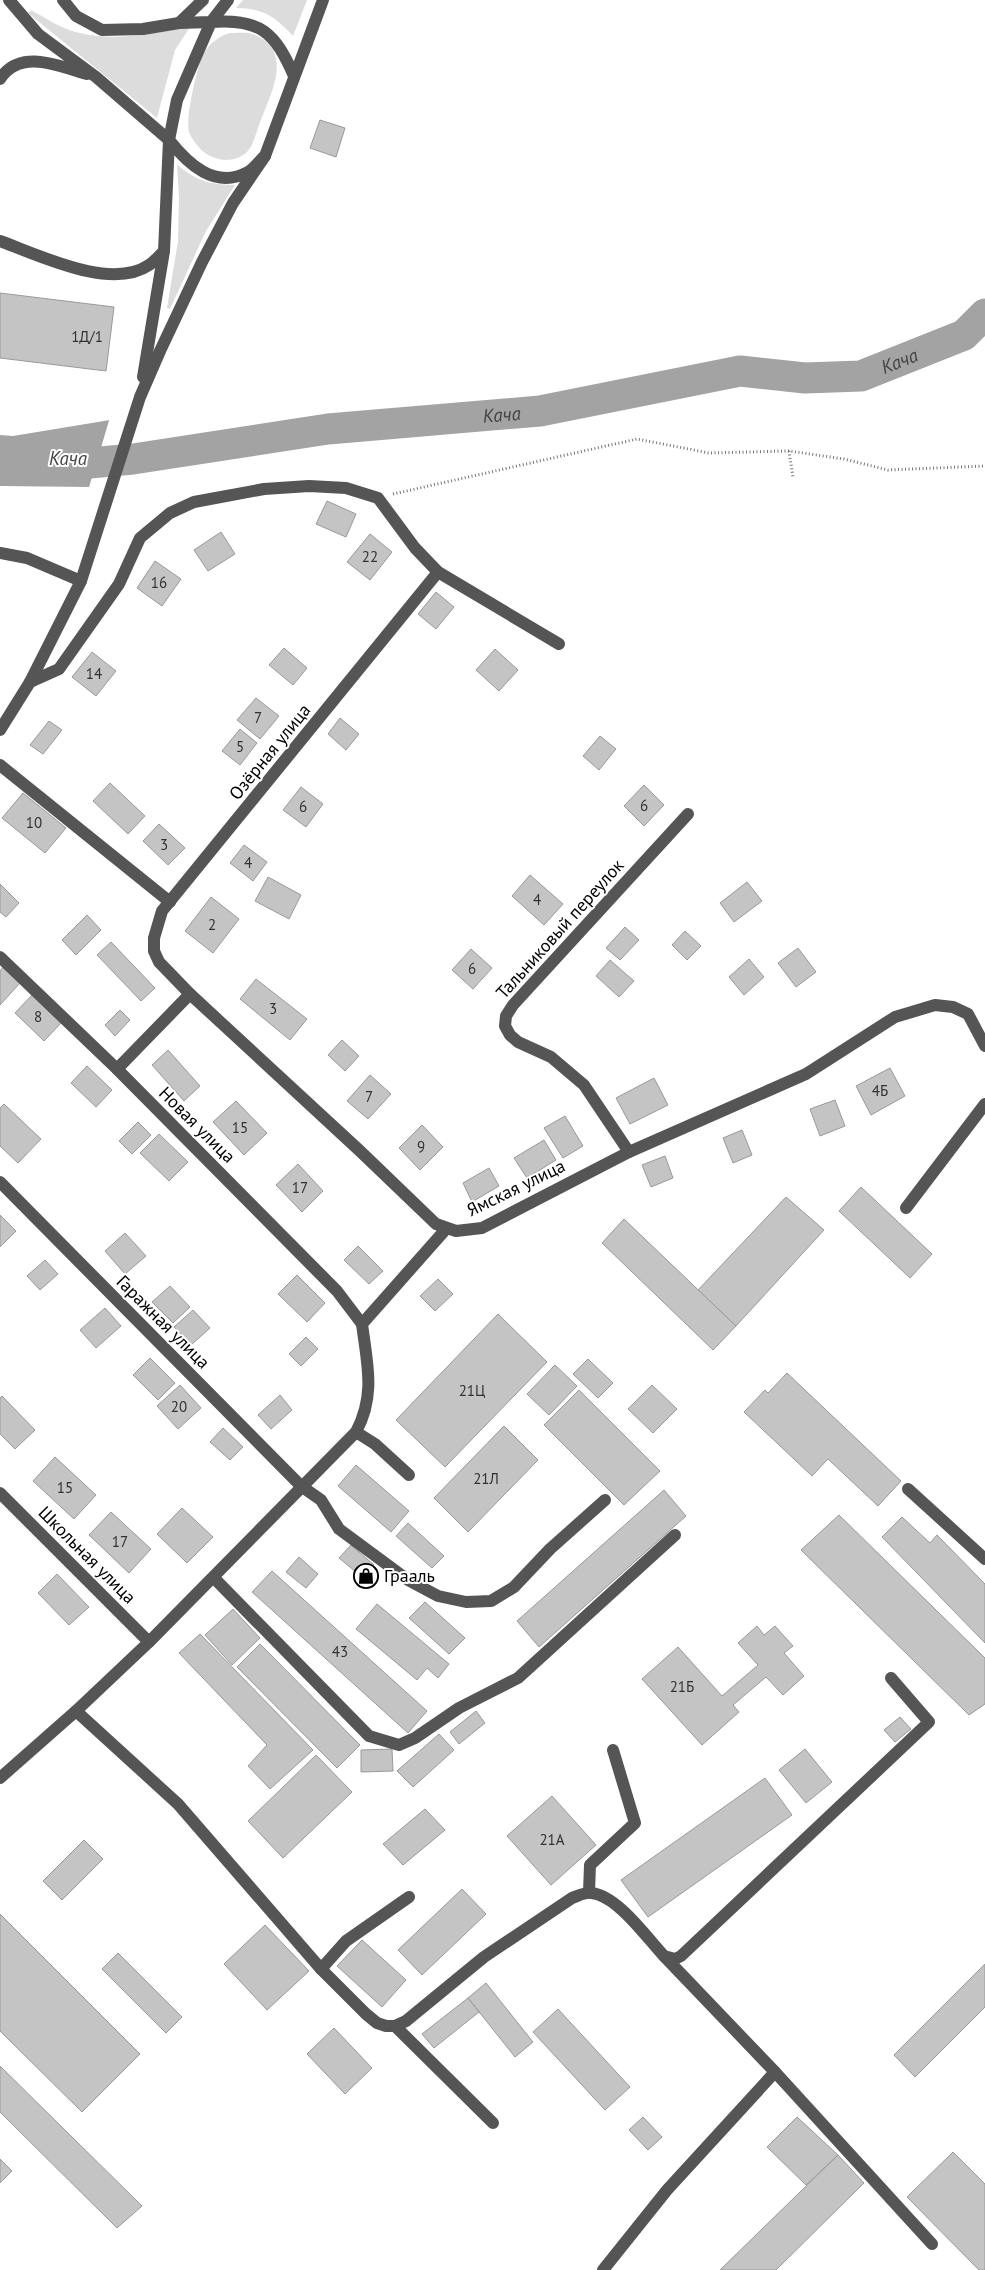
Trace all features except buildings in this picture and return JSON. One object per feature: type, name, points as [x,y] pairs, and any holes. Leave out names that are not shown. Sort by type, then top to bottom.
[{"type":"street","points":[[9,0],[38,34],[96,77],[169,140],[193,167],[210,175],[229,178],[249,172],[265,156]]},
{"type":"street","points":[[63,0],[76,16],[102,30],[143,29],[179,23],[229,20],[249,24],[264,30],[278,43],[294,76]]},
{"type":"street","points":[[179,23],[203,0]]},
{"type":"street","points":[[140,397],[164,251],[169,140],[177,100],[211,22],[228,0]]},
{"type":"street","points":[[0,730],[30,682],[80,581],[140,397],[202,262],[233,203],[265,156],[323,0]]},
{"type":"street","points":[[0,79],[4,73],[24,62],[41,61],[96,77]]},
{"type":"street","points":[[0,241],[88,271],[112,274],[131,272],[149,265],[164,251]]},
{"type":"street","points":[[30,682],[59,669],[118,584],[140,538],[170,513],[194,502],[264,489],[309,486],[346,488],[378,498],[415,548],[438,572],[559,644]]},
{"type":"street","points":[[0,552],[26,558],[80,581]]},
{"type":"street","name":"Озёрная улица","points":[[190,994],[159,962],[154,951],[154,938],[162,912],[438,572]]},
{"type":"street","points":[[0,765],[170,902]]},
{"type":"street","name":"Тальниковый переулок","points":[[629,1152],[584,1085],[552,1057],[518,1042],[510,1035],[505,1026],[506,1016],[513,1005],[688,814]]},
{"type":"street","name":"Новая улица","points":[[0,957],[117,1069],[337,1291],[362,1324]]},
{"type":"street","points":[[0,1778],[76,1711],[149,1642],[356,1432],[367,1407],[369,1395],[369,1378],[362,1324],[446,1229],[436,1224],[190,994],[117,1069]]},
{"type":"street","name":"Ямская улица","points":[[446,1229],[468,1231],[482,1228],[629,1152],[806,1074],[895,1017],[935,1005],[953,1006],[968,1014],[985,1046]]},
{"type":"street","points":[[906,1208],[985,1104]]},
{"type":"street","name":"Гаражная улица","points":[[0,1182],[302,1486],[321,1500],[339,1529],[408,1580],[438,1596],[466,1602],[491,1601],[514,1587],[550,1549],[605,1500]]},
{"type":"street","points":[[356,1432],[375,1444],[408,1475]]},
{"type":"street","points":[[908,1489],[985,1559]]},
{"type":"street","name":"Школьная улица","points":[[0,1493],[149,1642]]},
{"type":"street","points":[[214,1578],[369,1736],[398,1745],[415,1738],[460,1708],[518,1678],[674,1535]]},
{"type":"street","points":[[664,1956],[675,1959],[681,1956],[929,1722],[891,1678]]},
{"type":"street","points":[[76,1711],[178,1804],[321,1968],[377,2023],[395,2026],[406,2021],[484,1957],[572,1898],[589,1892],[604,1896],[614,1903],[775,2072],[932,2244]]},
{"type":"street","points":[[589,1892],[590,1865],[635,1823],[613,1750]]},
{"type":"street","points":[[321,1968],[346,1941],[409,1896]]},
{"type":"street","points":[[395,2026],[493,2123]]},
{"type":"street","points":[[603,2270],[667,2190],[775,2072]]},
{"type":"path","points":[[378,498],[637,439],[709,454],[789,451],[844,459],[888,470],[985,466]]},
{"type":"path","points":[[789,451],[793,477]]},
{"type":"shaded area","points":[[243,0],[307,0],[293,36],[268,15],[245,8],[236,8]]},
{"type":"shaded area","points":[[31,10],[67,29],[94,36],[135,36],[190,27],[175,50],[157,118],[28,13]]},
{"type":"shaded area","points":[[230,33],[251,33],[265,41],[273,50],[277,71],[275,83],[252,145],[241,156],[227,160],[214,157],[202,150],[190,135],[188,126],[192,92],[201,59],[215,40]]},
{"type":"shaded area","points":[[177,165],[204,181],[235,185],[206,231],[170,309],[167,308],[178,241],[179,198]]},
{"type":"water","name":"Кача","points":[[110,420],[89,487],[0,486],[0,435],[13,436]]},
{"type":"pier","points":[[110,417],[112,421],[92,487],[89,489]]},
{"type":"waterway","name":"Кача","points":[[0,469],[36,468],[133,459],[328,429],[540,411],[740,371],[805,378],[861,376],[964,335],[985,314]]},
{"type":"place","name":"Грааль","points":[[366,1576]]}]
